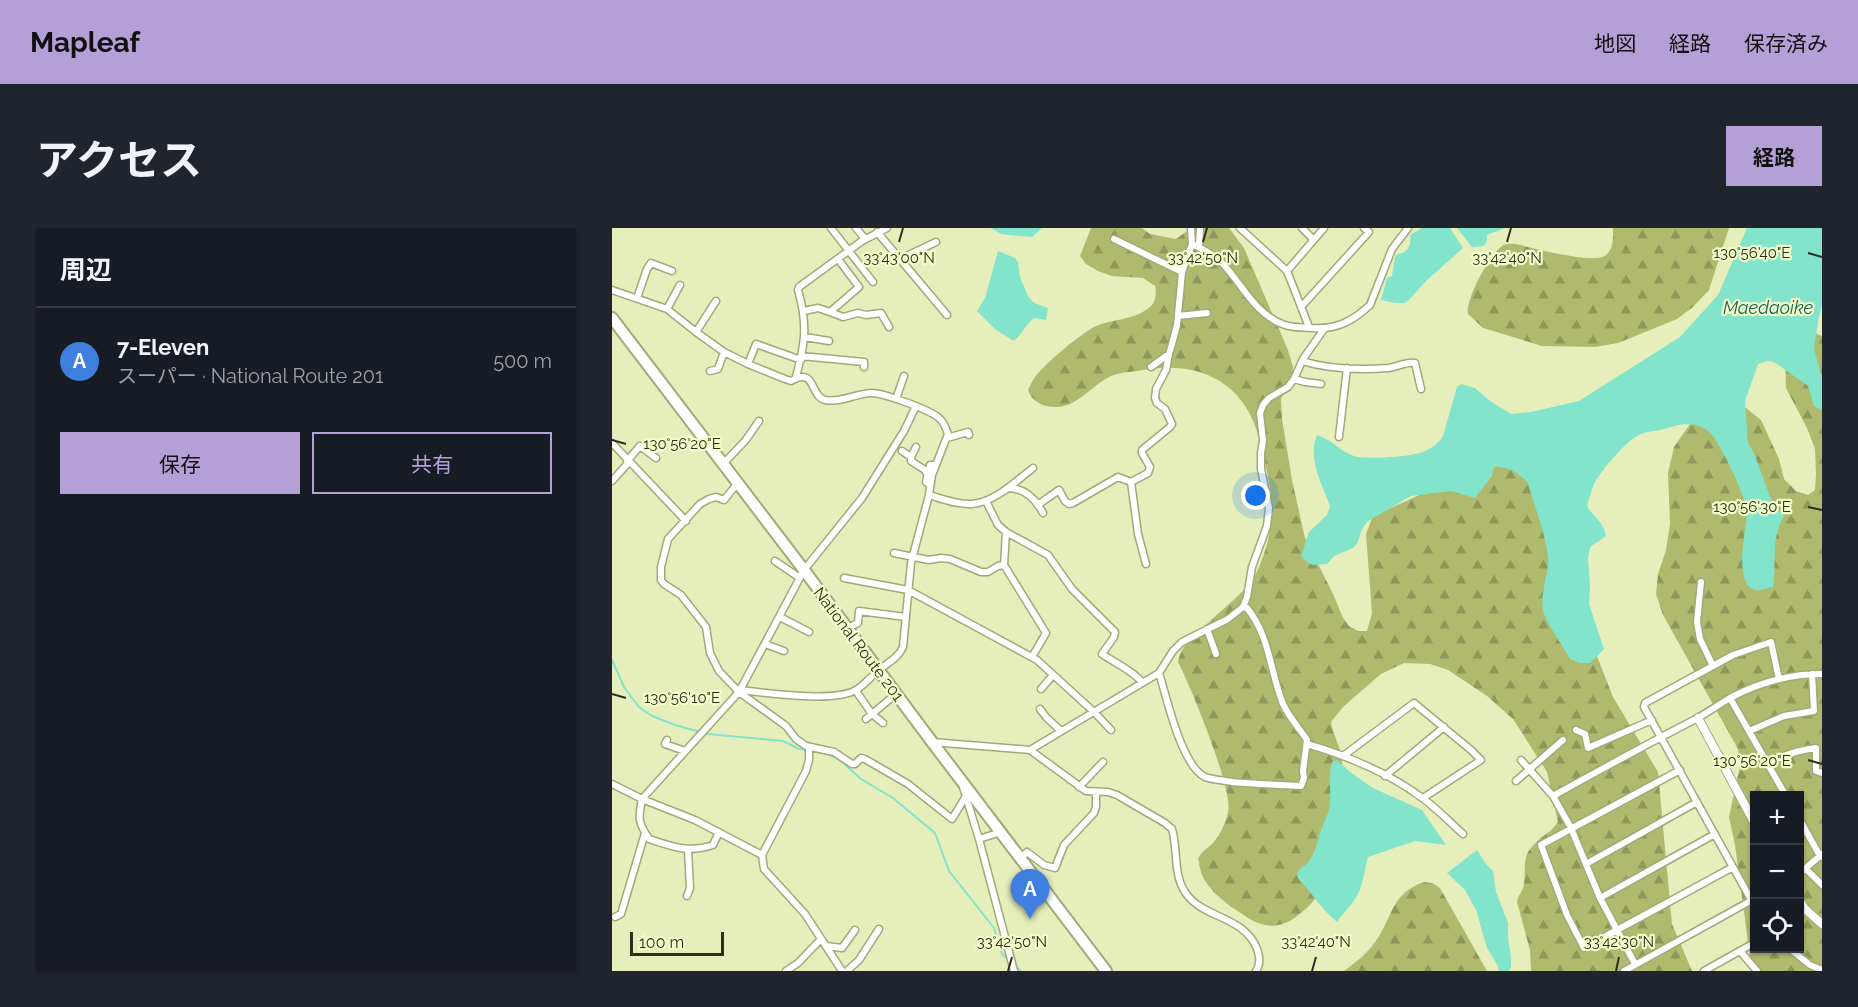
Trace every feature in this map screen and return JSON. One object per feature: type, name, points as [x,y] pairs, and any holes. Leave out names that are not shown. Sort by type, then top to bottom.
[{"type":"highway","name":"National Route 201","points":[[612,318],[802,574],[847,628],[1106,971]]},
{"type":"street","points":[[831,228],[873,282]]},
{"type":"street","points":[[856,228],[865,239]]},
{"type":"street","points":[[612,290],[667,309],[724,352],[791,381],[796,377],[805,338],[804,311],[799,287],[865,239],[886,228]]},
{"type":"street","points":[[1131,482],[1150,471],[1142,450],[1172,424],[1165,409],[1157,403],[1155,398],[1156,390],[1166,370],[1178,316],[1182,272],[1192,244],[1191,228]]},
{"type":"street","points":[[1199,247],[1200,228]]},
{"type":"street","points":[[1240,228],[1287,271],[1309,327]]},
{"type":"street","points":[[1302,228],[1313,240]]},
{"type":"street","points":[[1287,271],[1324,228]]},
{"type":"street","points":[[1301,307],[1369,232],[1364,228]]},
{"type":"street","points":[[1192,244],[1223,264],[1263,312],[1286,326],[1324,329],[1337,327],[1370,305],[1392,249],[1408,228]]},
{"type":"street","points":[[877,232],[947,315]]},
{"type":"street","points":[[1114,239],[1182,272]]},
{"type":"street","points":[[900,259],[936,242]]},
{"type":"street","points":[[830,312],[859,287],[838,259]]},
{"type":"street","points":[[637,298],[651,263],[672,271]]},
{"type":"street","points":[[855,283],[867,274]]},
{"type":"street","points":[[667,309],[680,285]]},
{"type":"street","points":[[696,333],[716,301]]},
{"type":"street","points":[[804,311],[818,308],[843,317],[881,313],[889,327]]},
{"type":"street","points":[[1178,316],[1207,313]]},
{"type":"street","points":[[1030,750],[1159,673],[1173,651],[1182,642],[1228,619],[1242,608],[1247,597],[1252,567],[1267,526],[1269,508],[1262,469],[1263,441],[1260,413],[1269,398],[1288,387],[1302,361],[1324,329]]},
{"type":"street","points":[[805,338],[829,341]]},
{"type":"street","points":[[748,364],[756,344],[801,358],[864,362]]},
{"type":"street","points":[[710,371],[718,369],[724,352]]},
{"type":"street","points":[[1151,367],[1169,354]]},
{"type":"street","points":[[1302,361],[1347,368],[1395,367],[1412,362],[1417,367],[1421,389]]},
{"type":"street","points":[[1339,437],[1347,368]]},
{"type":"street","points":[[896,399],[904,376]]},
{"type":"street","points":[[740,691],[830,697],[856,691],[878,670],[900,654],[903,647],[912,557],[929,495],[932,475],[948,434],[939,417],[916,406],[875,393],[824,400],[819,397],[810,380],[805,377],[796,377]]},
{"type":"street","points":[[1294,379],[1321,384]]},
{"type":"street","points":[[719,832],[713,845],[700,849],[688,850],[649,839],[640,826],[642,799],[740,691],[802,574],[862,498],[904,431],[916,406]]},
{"type":"street","points":[[723,465],[745,441],[759,421]]},
{"type":"street","points":[[947,438],[968,432],[969,435]]},
{"type":"street","points":[[612,443],[686,521]]},
{"type":"street","points":[[612,481],[640,446],[657,458]]},
{"type":"street","points":[[911,457],[916,447]]},
{"type":"street","points":[[902,451],[927,474]]},
{"type":"street","points":[[930,485],[926,482],[927,474],[930,465],[936,465]]},
{"type":"street","points":[[929,495],[959,503],[971,504],[986,501],[1033,468]]},
{"type":"street","points":[[1039,504],[1059,490],[1069,504],[1118,477],[1131,482]]},
{"type":"street","points":[[1131,482],[1138,534],[1146,564]]},
{"type":"street","points":[[737,484],[724,500],[709,499],[700,504],[666,543],[661,567],[661,580],[681,595],[706,627],[714,663],[719,671],[740,691],[786,726],[808,749],[834,752],[852,764],[861,758],[865,759],[908,784],[952,819],[966,796]]},
{"type":"street","points":[[1007,488],[1024,490],[1039,504],[1043,513]]},
{"type":"street","points":[[986,501],[998,525],[1006,532],[1048,555],[1072,589],[1115,632],[1102,654],[1135,674],[1142,682]]},
{"type":"street","points":[[1006,532],[1004,565],[1046,633],[1032,657]]},
{"type":"street","points":[[894,553],[929,560],[950,559],[981,572],[988,572],[1004,565]]},
{"type":"street","points":[[775,561],[802,574]]},
{"type":"street","points":[[844,578],[908,590],[1032,657],[1111,730]]},
{"type":"street","points":[[1701,582],[1697,621],[1700,639],[1713,666]]},
{"type":"street","points":[[1159,673],[1176,730],[1187,756],[1192,766],[1203,776],[1239,782],[1301,786],[1304,778],[1307,740],[1282,702],[1262,630],[1247,608],[1242,608]]},
{"type":"street","points":[[847,628],[858,623],[860,611],[906,617]]},
{"type":"street","points":[[780,617],[809,632]]},
{"type":"street","points":[[1207,629],[1216,654]]},
{"type":"street","points":[[1752,899],[1644,707],[1645,703],[1732,655],[1771,642],[1779,678]]},
{"type":"street","points":[[765,644],[784,651]]},
{"type":"street","points":[[1749,731],[1784,716],[1814,711],[1812,674]]},
{"type":"street","points":[[1553,796],[1755,686],[1779,678],[1822,674]]},
{"type":"street","points":[[1041,689],[1053,675]]},
{"type":"street","points":[[856,691],[872,714],[883,723]]},
{"type":"street","points":[[866,719],[896,694]]},
{"type":"street","points":[[1730,698],[1784,791]]},
{"type":"street","points":[[1343,756],[1414,703],[1481,760],[1423,798]]},
{"type":"street","points":[[1040,709],[1061,731]]},
{"type":"street","points":[[1698,718],[1750,813]]},
{"type":"street","points":[[1576,730],[1585,734],[1588,748],[1652,720]]},
{"type":"street","points":[[1385,776],[1444,727]]},
{"type":"street","points":[[666,740],[665,744],[686,751]]},
{"type":"street","points":[[1516,781],[1563,740]]},
{"type":"street","points":[[932,742],[1030,750],[1086,791],[1117,795],[1165,823],[1172,829],[1179,880],[1186,895],[1200,906],[1244,929],[1258,950],[1260,957],[1256,971]]},
{"type":"street","points":[[1307,744],[1343,756],[1406,787],[1423,798],[1463,834]]},
{"type":"street","points":[[1768,763],[1789,753],[1816,748],[1816,771],[1822,773]]},
{"type":"street","points":[[808,749],[806,771],[762,855],[764,869],[805,914],[842,971]]},
{"type":"street","points":[[1521,760],[1553,796],[1571,828],[1600,898],[1635,964]]},
{"type":"street","points":[[1079,787],[1104,762]]},
{"type":"street","points":[[1680,770],[1541,845],[1567,915],[1584,948],[1733,867]]},
{"type":"street","points":[[960,778],[1014,970]]},
{"type":"street","points":[[613,787],[695,820],[762,855]]},
{"type":"street","points":[[1021,858],[1027,852],[1044,865],[1055,868],[1064,845],[1094,813],[1096,792]]},
{"type":"street","points":[[1586,864],[1696,802]]},
{"type":"street","points":[[1804,827],[1821,856],[1806,869],[1822,885]]},
{"type":"street","points":[[615,917],[621,914],[645,832]]},
{"type":"street","points":[[979,839],[1001,832]]},
{"type":"street","points":[[1600,898],[1715,834]]},
{"type":"street","points":[[687,896],[690,888],[688,850]]},
{"type":"street","points":[[1623,971],[1750,904]]},
{"type":"street","points":[[1804,907],[1822,924]]},
{"type":"street","points":[[847,971],[859,960],[879,929]]},
{"type":"street","points":[[826,946],[842,948],[855,930]]},
{"type":"street","points":[[786,971],[798,963],[821,939]]},
{"type":"street","points":[[1706,970],[1750,946]]},
{"type":"street","points":[[1740,951],[1757,971]]},
{"type":"street","points":[[1795,953],[1809,964],[1822,970]]},
{"type":"green space","points":[[1091,228],[1142,228],[1150,234],[1176,239],[1188,228],[1229,228],[1244,248],[1288,350],[1293,367],[1292,378],[1281,399],[1282,419],[1305,538],[1343,618],[1349,626],[1358,631],[1367,631],[1372,613],[1366,534],[1372,518],[1469,474],[1521,463],[1613,697],[1658,772],[1672,924],[1692,971],[1531,971],[1530,950],[1517,902],[1525,879],[1525,860],[1528,852],[1558,822],[1547,772],[1513,719],[1487,696],[1448,670],[1430,664],[1404,663],[1381,674],[1344,706],[1331,722],[1341,756],[1342,778],[1321,884],[1318,894],[1310,905],[1288,922],[1274,926],[1260,924],[1221,899],[1210,888],[1202,875],[1198,858],[1222,830],[1228,812],[1228,800],[1210,738],[1178,662],[1191,639],[1253,579],[1264,554],[1271,525],[1269,484],[1260,442],[1244,404],[1232,390],[1218,380],[1201,373],[1164,368],[1118,374],[1111,376],[1064,406],[1045,406],[1034,400],[1028,390],[1035,377],[1073,342],[1096,326],[1140,313],[1149,308],[1155,300],[1155,286],[1143,278],[1112,276],[1086,264],[1080,256]]},
{"type":"green space","points":[[1613,228],[1729,228],[1709,290],[1693,307],[1677,319],[1618,343],[1595,347],[1542,346],[1483,328],[1468,314],[1470,299],[1479,278],[1491,258],[1502,246],[1516,244],[1563,255],[1599,258],[1606,255],[1610,249]]},
{"type":"green space","points":[[1815,333],[1822,336],[1822,971],[1752,971],[1729,817],[1740,766],[1738,749],[1663,615],[1656,594],[1658,574],[1666,550],[1670,524],[1668,473],[1674,447],[1702,407],[1746,408],[1761,420],[1779,459],[1784,479],[1796,491],[1808,495],[1815,490],[1815,449],[1786,388],[1785,359]]},
{"type":"green space","points":[[1424,882],[1432,883],[1440,888],[1487,971],[1344,971],[1372,946],[1399,899],[1413,887]]},
{"type":"water","points":[[991,228],[1042,228],[1032,237],[1001,234]]},
{"type":"water","points":[[1422,228],[1450,228],[1463,248],[1405,303],[1381,300],[1387,278],[1392,276],[1395,257],[1408,248],[1410,235]]},
{"type":"water","points":[[1457,228],[1505,228],[1487,235],[1484,246],[1472,247]]},
{"type":"water","name":"Maedaoike","points":[[1747,228],[1822,228],[1822,306],[1814,349],[1822,377],[1822,410],[1814,406],[1808,386],[1774,362],[1768,361],[1758,364],[1745,401],[1748,443],[1754,453],[1773,505],[1784,516],[1775,543],[1773,587],[1755,590],[1748,585],[1744,577],[1742,554],[1747,511],[1743,495],[1713,436],[1703,428],[1692,424],[1673,426],[1635,437],[1614,456],[1594,484],[1587,506],[1601,523],[1606,536],[1590,547],[1588,558],[1589,604],[1604,649],[1590,663],[1580,663],[1570,659],[1545,616],[1543,597],[1548,560],[1545,541],[1528,483],[1509,469],[1494,466],[1492,476],[1475,498],[1451,491],[1411,496],[1368,521],[1362,529],[1357,544],[1334,556],[1327,564],[1313,565],[1301,556],[1309,532],[1327,515],[1330,506],[1315,462],[1314,444],[1317,435],[1327,439],[1344,452],[1360,457],[1401,456],[1425,451],[1436,445],[1443,436],[1457,387],[1461,384],[1475,388],[1511,414],[1579,401],[1680,337],[1718,295]]},
{"type":"water","points":[[998,251],[1015,258],[1028,296],[1034,303],[1048,308],[1046,320],[1034,318],[1015,340],[995,329],[977,311],[985,298]]},
{"type":"water","points":[[1337,760],[1373,788],[1422,810],[1446,845],[1415,841],[1368,857],[1358,895],[1337,922],[1298,878],[1297,873],[1310,860],[1328,814],[1330,772],[1332,762]]},
{"type":"water","points":[[1477,850],[1493,871],[1496,892],[1508,923],[1511,967],[1508,971],[1499,971],[1487,948],[1476,910],[1465,890],[1447,873]]},
{"type":"waterway","points":[[612,660],[624,687],[639,707],[652,716],[708,734],[783,741],[799,749],[828,754],[840,760],[861,779],[893,798],[935,833],[949,871],[994,928],[1002,954],[1010,961]]},
{"type":"waterway","points":[[1014,965],[1021,971]]},
{"type":"place","name":"7-Eleven","points":[[1030,919]]}]
